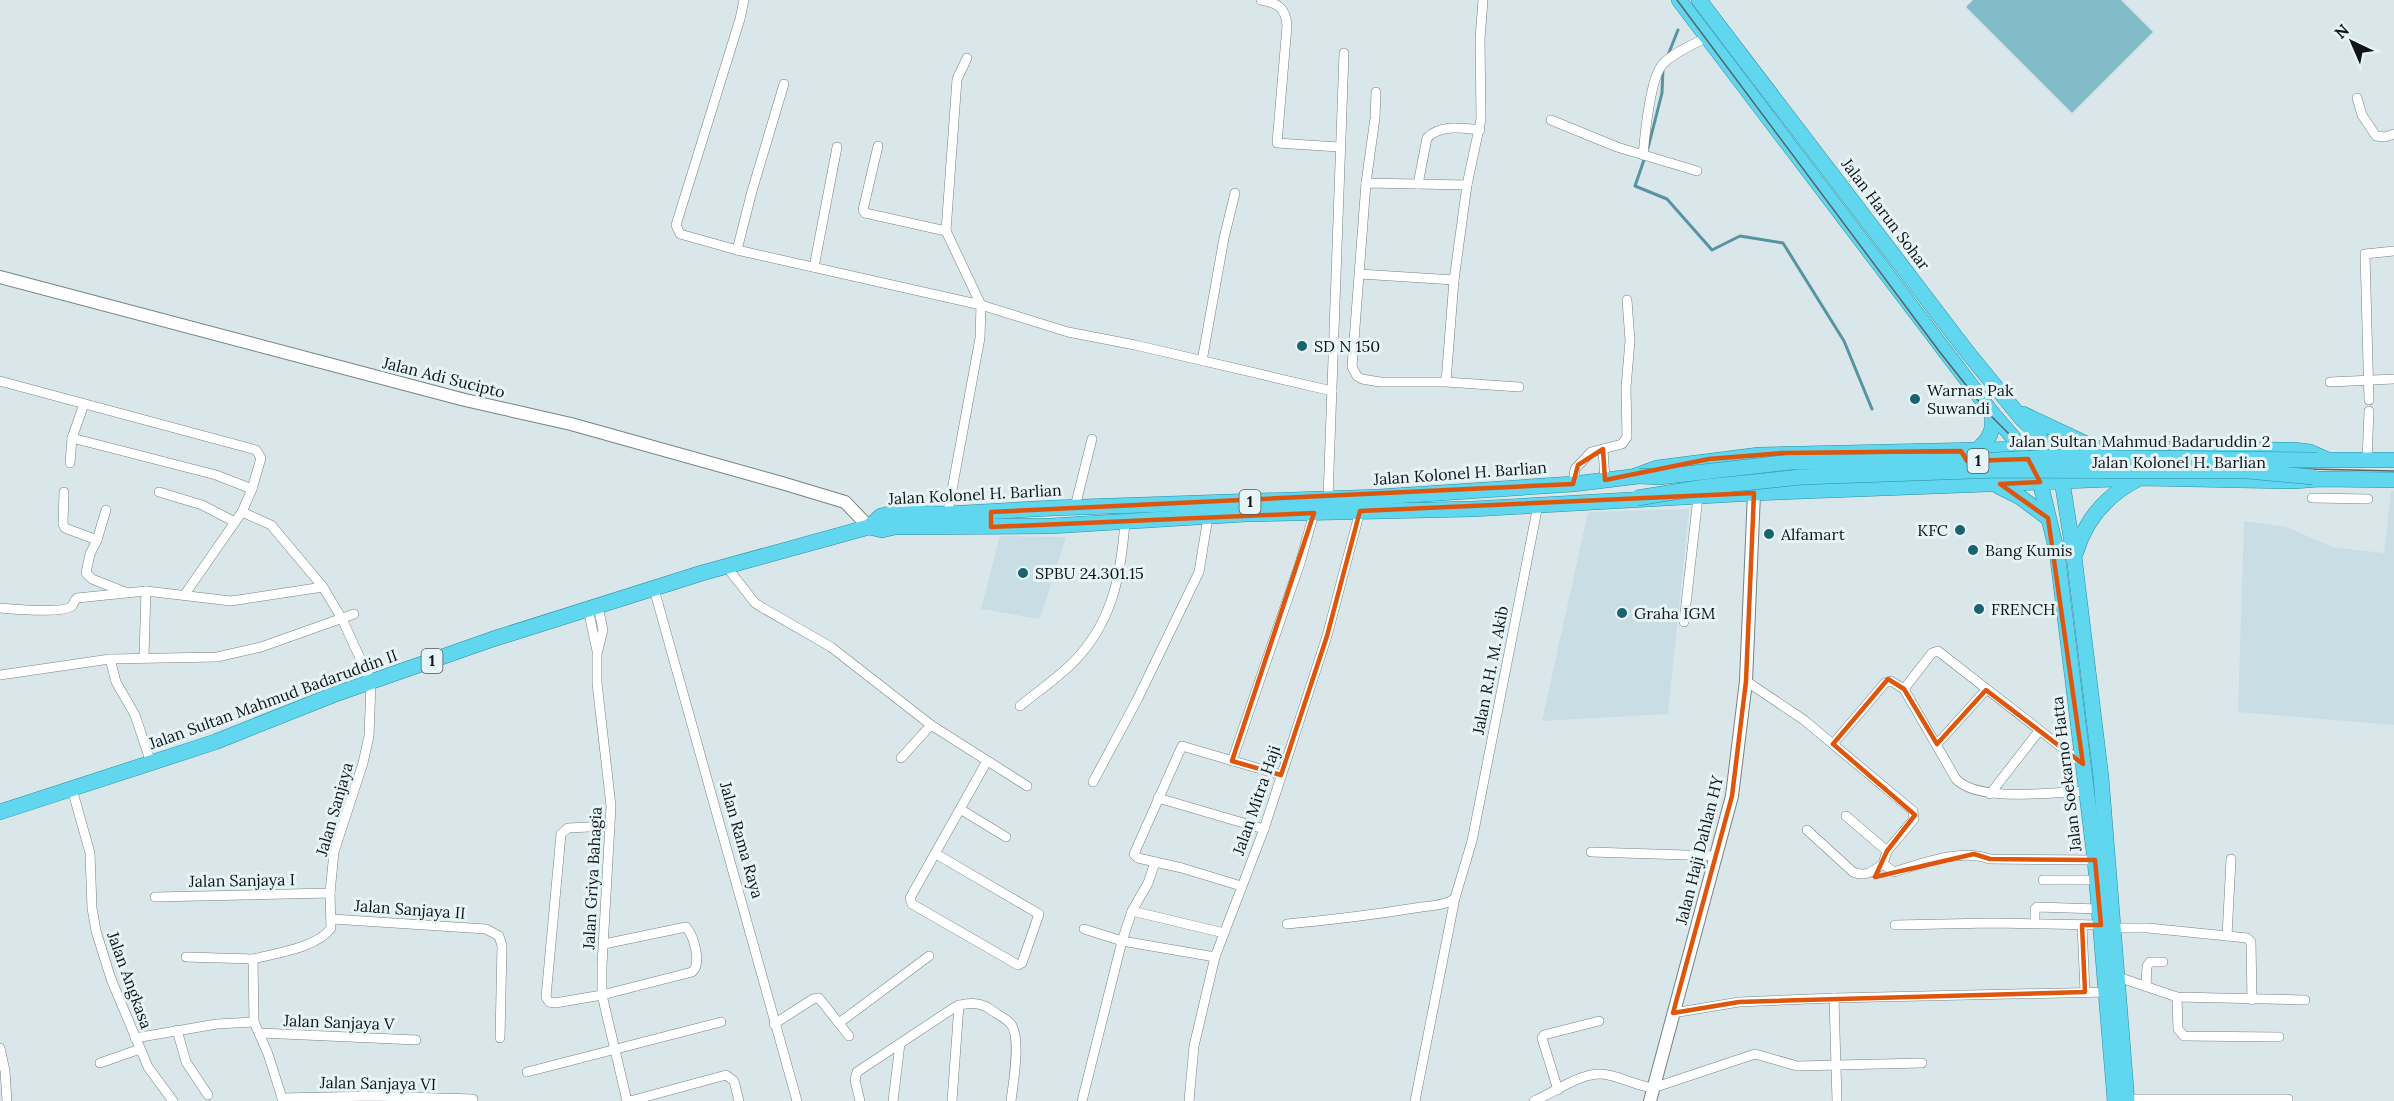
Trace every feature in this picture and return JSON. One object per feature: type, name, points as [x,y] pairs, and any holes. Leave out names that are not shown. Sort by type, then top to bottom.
[{"type":"highway","points":[[1678,0],[1992,413],[2023,449],[2044,454],[2039,467],[2040,482]]},
{"type":"highway","name":"Jalan Harun Sohar","points":[[1699,0],[2015,410],[2038,435],[2044,454]]},
{"type":"highway","points":[[1746,89],[1760,79]]},
{"type":"highway","points":[[2015,410],[2094,447],[2086,455],[2085,461],[2093,480]]},
{"type":"highway","points":[[1964,484],[1969,473],[1968,451],[1991,436],[1994,426],[1992,413]]},
{"type":"highway","name":"Jalan Kolonel H. Barlian","points":[[2044,454],[2094,447],[2294,450],[2310,452],[2322,459]]},
{"type":"highway","name":"Jalan Soekarno Hatta","points":[[2023,449],[2040,482],[2057,552],[2087,791],[2099,909],[2107,926],[2118,977],[2123,1100]]},
{"type":"highway","name":"1","points":[[1637,476],[1657,468],[1759,455],[2023,449]]},
{"type":"highway","name":"Jalan Soekarno Hatta","points":[[2044,454],[2062,481],[2074,556],[2101,777],[2107,926],[2107,992],[2123,1100]]},
{"type":"highway","name":"Jalan Sultan Mahmud Badaruddin 2","points":[[1637,476],[1659,477],[1791,462],[1977,461],[2052,457],[2394,460]]},
{"type":"highway","name":"Jalan Sultan Mahmud Badaruddin 2","points":[[1635,498],[1801,477],[1987,471],[2248,471],[2322,478]]},
{"type":"highway","name":"Jalan Kolonel H. Barlian","points":[[991,519],[1075,507],[1328,498],[1573,484],[1637,476]]},
{"type":"highway","points":[[2074,556],[2080,536],[2098,508],[2118,491],[2141,478]]},
{"type":"highway","name":"Jalan Kolonel H. Barlian","points":[[1964,484],[2141,478],[2294,482],[2322,478],[2394,480]]},
{"type":"highway","name":"1","points":[[1635,498],[1964,484]]},
{"type":"highway","points":[[1995,484],[2020,497],[2048,518]]},
{"type":"highway","name":"Jalan Kolonel H. Barlian","points":[[869,527],[881,516],[893,513],[946,521],[991,519],[1125,522],[1360,511],[1472,509],[1635,498]]},
{"type":"highway","name":"Jalan Sultan Mahmud Badaruddin II","points":[[0,812],[215,742],[371,682],[593,607],[726,566],[869,527]]},
{"type":"street","points":[[744,0],[676,225],[680,234],[737,250],[981,305],[1068,332],[1202,360],[1332,391]]},
{"type":"street","points":[[1261,0],[1275,1],[1285,12],[1287,26],[1277,143],[1339,147]]},
{"type":"street","points":[[1446,382],[1454,280],[1467,185],[1480,130],[1480,39],[1483,0]]},
{"type":"street","points":[[1645,155],[1647,118],[1660,66],[1707,37]]},
{"type":"street","points":[[1328,498],[1344,53]]},
{"type":"street","points":[[946,521],[980,338],[981,305],[946,231],[957,79],[967,58]]},
{"type":"street","points":[[737,250],[752,190],[784,84]]},
{"type":"street","points":[[1376,92],[1375,118],[1366,183],[1352,367],[1362,380],[1519,387]]},
{"type":"street","points":[[2356,98],[2362,115],[2376,136],[2385,137],[2394,134]]},
{"type":"street","points":[[1551,120],[1617,147],[1697,171]]},
{"type":"street","points":[[1418,184],[1427,138],[1432,133],[1442,129],[1480,130]]},
{"type":"street","points":[[878,146],[863,210],[865,213],[946,231]]},
{"type":"street","points":[[814,267],[837,147]]},
{"type":"street","points":[[1366,183],[1467,185]]},
{"type":"street","points":[[1202,360],[1224,238],[1235,193]]},
{"type":"street","points":[[2369,400],[2365,254],[2394,251]]},
{"type":"street","points":[[1360,274],[1454,280]]},
{"type":"street","name":"Jalan Adi Sucipto","points":[[0,277],[465,400],[571,424],[782,483],[845,502],[869,527]]},
{"type":"street","points":[[1573,484],[1578,465],[1591,452],[1622,444],[1627,437],[1626,387],[1630,341],[1627,300]]},
{"type":"street","points":[[2330,382],[2394,379]]},
{"type":"street","points":[[0,381],[256,450],[261,458],[242,512],[185,594]]},
{"type":"street","points":[[70,463],[72,438],[84,404]]},
{"type":"street","points":[[2367,460],[2369,411]]},
{"type":"street","points":[[72,438],[216,476],[252,489]]},
{"type":"street","points":[[1075,507],[1092,439]]},
{"type":"street","points":[[1603,449],[1605,480]]},
{"type":"street","points":[[2322,478],[2331,498]]},
{"type":"street","points":[[64,492],[63,524],[65,528],[97,540]]},
{"type":"street","points":[[159,492],[202,505],[235,522]]},
{"type":"street","name":"Jalan Haji Dahlan HY","points":[[1650,1101],[1732,796],[1746,681],[1754,493]]},
{"type":"street","points":[[1684,622],[1698,497]]},
{"type":"street","points":[[2312,498],[2368,499]]},
{"type":"street","name":"Jalan R.H. M. Akib","points":[[1415,1101],[1455,898],[1472,841],[1539,505]]},
{"type":"street","points":[[106,510],[90,554],[86,573],[92,579],[125,592]]},
{"type":"street","name":"Jalan Mitra Haji","points":[[1189,1101],[1194,1046],[1215,957],[1264,828],[1328,636],[1360,511]]},
{"type":"street","points":[[242,512],[271,525],[323,587],[342,619],[371,682]]},
{"type":"street","points":[[1232,761],[1300,563],[1314,513]]},
{"type":"street","points":[[1093,782],[1137,700],[1199,572],[1208,517]]},
{"type":"street","points":[[1020,706],[1079,656],[1101,628],[1118,576],[1125,522]]},
{"type":"street","points":[[726,566],[755,603],[842,654],[931,725],[1027,786]]},
{"type":"street","points":[[0,608],[28,610],[70,608],[77,598],[114,596],[125,592],[146,591],[231,600],[323,587]]},
{"type":"street","name":"Jalan Rama Raya","points":[[654,588],[740,889],[774,1024],[797,1101]]},
{"type":"street","points":[[144,656],[146,591]]},
{"type":"street","name":"Jalan Griya Bahagia","points":[[593,607],[603,630],[597,654],[597,683],[611,806],[602,995],[629,1101]]},
{"type":"street","points":[[0,675],[144,656],[217,657],[261,647],[354,614]]},
{"type":"street","points":[[1904,689],[1932,653],[1938,651],[2083,764]]},
{"type":"street","points":[[110,659],[116,682],[135,715],[151,763]]},
{"type":"street","points":[[1746,681],[1780,703],[1833,744],[1913,811],[1914,819],[1887,851],[1883,864],[1869,874],[1862,875],[1853,872],[1807,830]]},
{"type":"street","points":[[1833,744],[1885,683],[1892,681],[1904,689],[1956,779],[1962,785],[1990,794],[2087,791]]},
{"type":"street","name":"Jalan Sanjaya","points":[[332,919],[330,893],[334,852],[363,763],[369,736],[371,682]]},
{"type":"street","points":[[1937,744],[1986,690]]},
{"type":"street","points":[[901,758],[931,725]]},
{"type":"street","points":[[1990,794],[2039,731]]},
{"type":"street","points":[[1241,886],[1138,858],[1134,854],[1182,746],[1281,775]]},
{"type":"street","points":[[936,854],[1039,914],[1022,963],[1018,965],[912,904],[910,898],[987,761]]},
{"type":"street","name":"Jalan Angkasa","points":[[72,789],[90,853],[92,908],[96,931],[111,980],[148,1067],[173,1101]]},
{"type":"street","points":[[1158,798],[1264,828]]},
{"type":"street","points":[[960,809],[1006,837]]},
{"type":"street","points":[[1846,816],[1887,851]]},
{"type":"street","points":[[604,944],[683,926],[688,928],[690,933],[698,962],[697,969],[602,995],[549,1002],[546,997],[561,834],[568,828],[610,826]]},
{"type":"street","points":[[1591,852],[1717,855]]},
{"type":"street","points":[[1883,864],[1894,872],[1919,864],[1974,854],[1990,859],[2095,860]]},
{"type":"street","points":[[2227,936],[2230,859]]},
{"type":"street","points":[[1082,1101],[1122,941],[1132,911],[1148,884],[1155,862]]},
{"type":"street","points":[[2043,880],[2097,880]]},
{"type":"street","name":"Jalan Sanjaya I","points":[[155,897],[330,893]]},
{"type":"street","points":[[1287,924],[1346,919],[1429,906],[1452,901],[1455,898]]},
{"type":"street","points":[[2035,918],[2037,907],[2099,909]]},
{"type":"street","points":[[1132,911],[1224,933]]},
{"type":"street","points":[[186,957],[253,959],[296,948],[321,938],[331,928],[332,919]]},
{"type":"street","name":"Jalan Sanjaya II","points":[[332,919],[486,929],[499,936],[501,940],[500,1038]]},
{"type":"street","points":[[1895,925],[1992,923],[2082,925],[2148,928],[2247,938],[2251,942],[2252,1000]]},
{"type":"street","points":[[2082,925],[2085,992]]},
{"type":"street","points":[[1084,929],[1122,941],[1215,957]]},
{"type":"street","points":[[839,1023],[929,956]]},
{"type":"street","points":[[253,959],[254,1022],[260,1033],[282,1099]]},
{"type":"street","points":[[2146,986],[2147,966],[2150,962],[2163,962]]},
{"type":"street","points":[[2118,977],[2177,997],[2305,1000]]},
{"type":"street","points":[[1673,1012],[1739,1002],[2107,992]]},
{"type":"street","points":[[2177,997],[2178,1029],[2184,1036],[2279,1037]]},
{"type":"street","points":[[774,1024],[813,999],[819,998],[849,1036]]},
{"type":"street","points":[[1834,998],[1837,1101]]},
{"type":"street","points":[[860,1101],[855,1080],[857,1072],[959,1005],[969,1003],[983,1005],[1010,1023],[1013,1028],[1016,1039],[1011,1101]]},
{"type":"street","points":[[952,1101],[959,1005]]},
{"type":"street","points":[[1558,1090],[1542,1038],[1544,1035],[1599,1021]]},
{"type":"street","points":[[135,1038],[217,1024],[254,1022]]},
{"type":"street","points":[[527,1072],[721,1022]]},
{"type":"street","points":[[177,1030],[186,1062],[208,1095]]},
{"type":"street","name":"Jalan Sanjaya V","points":[[260,1033],[416,1040]]},
{"type":"street","points":[[893,1101],[900,1044]]},
{"type":"street","points":[[0,1048],[7,1101]]},
{"type":"street","points":[[100,1063],[140,1049]]},
{"type":"street","points":[[1534,1101],[1592,1075],[1607,1074],[1643,1087],[1653,1088],[1755,1054],[1791,1065],[1922,1063]]},
{"type":"street","points":[[629,1101],[726,1075],[734,1081],[739,1101]]},
{"type":"street","name":"Jalan Sanjaya VI","points":[[282,1099],[373,1096],[473,1099]]},
{"type":"street","points":[[2123,1100],[2288,1099]]},
{"type":"highlighted area","points":[[1603,449],[1605,480],[1709,459],[1782,453],[1961,451],[1967,461],[2028,459],[2040,482],[2000,484],[2048,518],[2083,764],[1986,690],[1937,744],[1904,689],[1888,679],[1833,744],[1915,815],[1887,851],[1875,877],[1974,854],[1990,859],[2095,860],[2101,925],[2082,925],[2085,992],[1739,1002],[1673,1013],[1732,796],[1746,681],[1754,493],[1360,511],[1327,636],[1281,775],[1232,761],[1314,513],[991,527],[991,512],[1573,484],[1578,465]]},
{"type":"shaded area","points":[[1973,0],[2121,0],[2153,32],[2072,113],[1966,7]]},
{"type":"shaded area","points":[[2391,491],[2394,491],[2394,725],[2238,712],[2244,521],[2287,527],[2332,547],[2384,553]]},
{"type":"shaded area","name":"Graha IGM","points":[[1689,509],[1668,714],[1542,721],[1588,512]]},
{"type":"shaded area","name":"SPBU 24.301.15","points":[[1000,536],[1066,537],[1040,619],[981,609]]},
{"type":"waterway","points":[[1668,55],[1678,30]]},
{"type":"waterway","points":[[1648,148],[1662,93],[1663,69]]},
{"type":"waterway","points":[[1645,157],[1635,186],[1667,199],[1712,250],[1740,236],[1783,243],[1844,341],[1872,409]]},
{"type":"tram line","points":[[1677,0],[1939,351],[1988,413],[2027,449],[2056,462],[2089,468],[2187,466],[2394,471]]},
{"type":"place","name":"SD N 150","points":[[1302,346]]},
{"type":"place","name":"Warnas Pak Suwandi","points":[[1915,399]]},
{"type":"place","name":"KFC","points":[[1960,530]]},
{"type":"place","name":"Alfamart","points":[[1769,534]]},
{"type":"place","name":"Bang Kumis","points":[[1973,550]]},
{"type":"place","name":"SPBU 24.301.15","points":[[1023,573]]},
{"type":"place","name":"FRENCH","points":[[1979,609]]},
{"type":"place","name":"Graha IGM","points":[[1622,613]]}]
